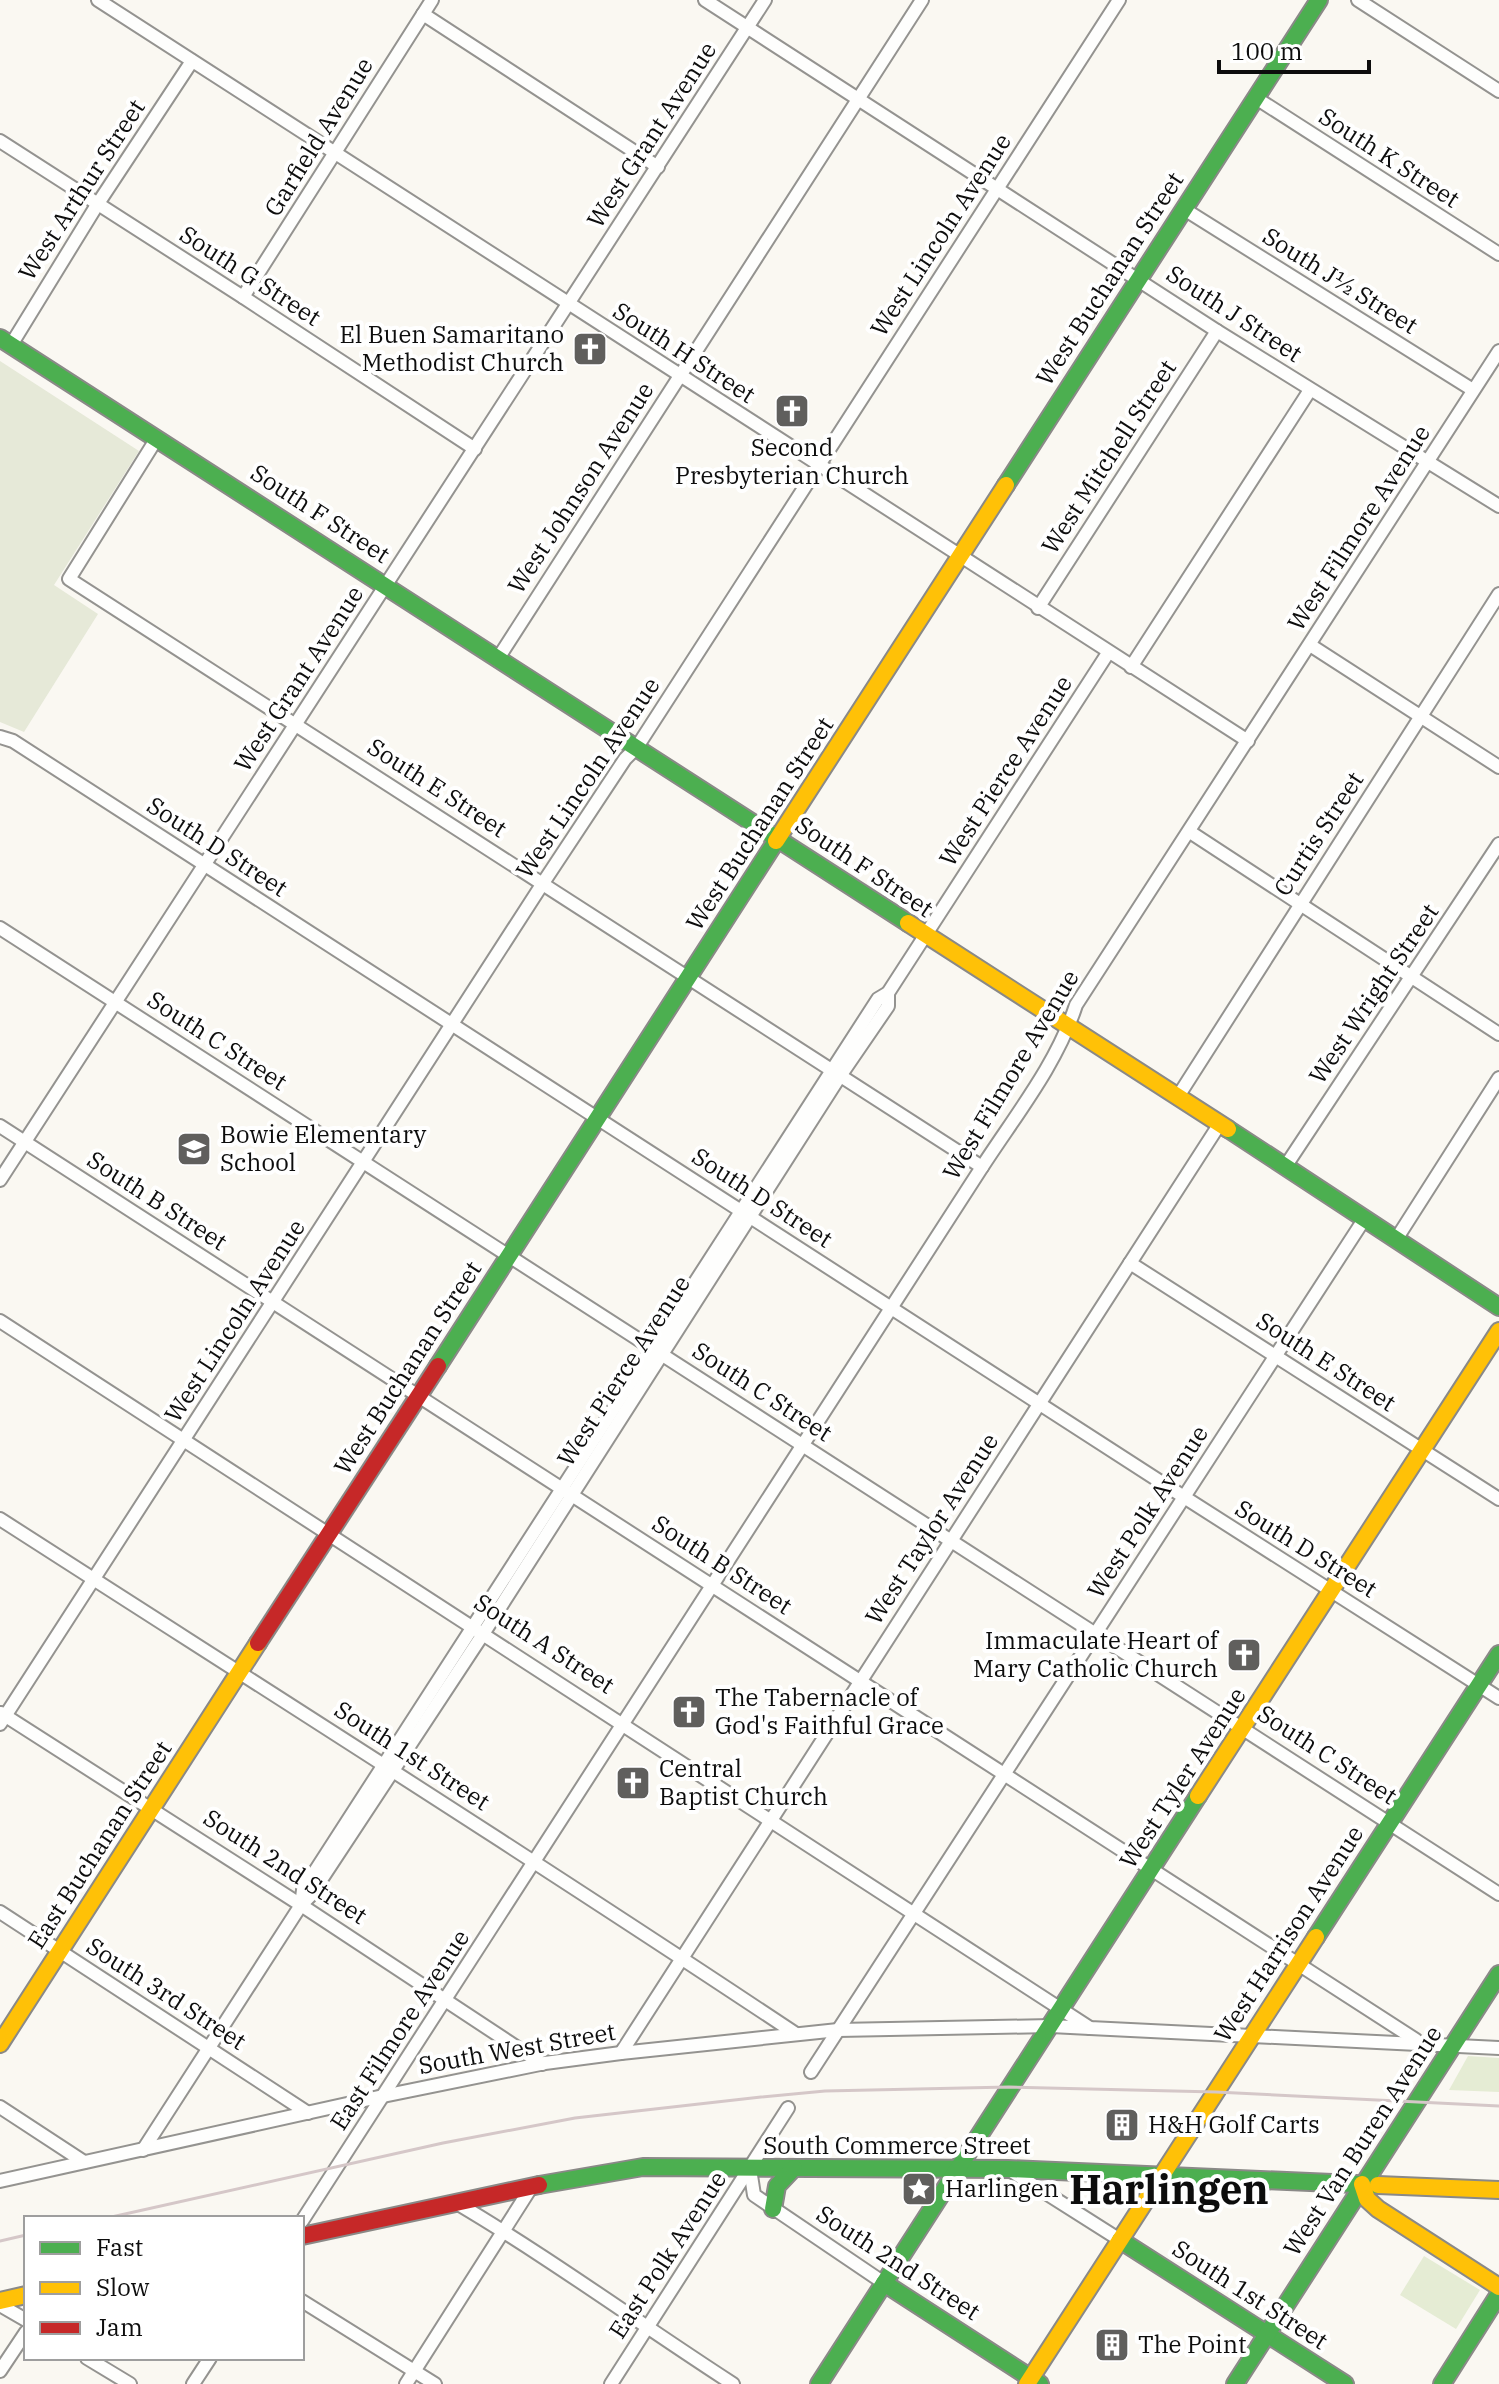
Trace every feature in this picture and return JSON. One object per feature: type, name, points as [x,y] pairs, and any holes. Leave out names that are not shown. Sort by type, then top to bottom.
[{"type":"street","name":"South H Street","points":[[98,0],[1248,741]]},
{"type":"street","name":"Garfield Avenue","points":[[243,297],[432,0]]},
{"type":"street","name":"South J Street","points":[[705,0],[1217,331],[1499,506]]},
{"type":"street","name":"West Grant Avenue","points":[[0,1180],[765,0]]},
{"type":"street","name":"West Johnson Avenue","points":[[497,660],[922,0]]},
{"type":"street","name":"West Lincoln Avenue","points":[[2,1718],[543,883],[625,759],[637,747],[1119,0]]},
{"type":"street","name":"West Buchanan Street","points":[[239,1673],[1319,0]]},
{"type":"street","points":[[1358,0],[1499,91]]},
{"type":"street","points":[[423,14],[658,167]]},
{"type":"street","name":"West Arthur Street","points":[[5,341],[192,61]]},
{"type":"street","name":"South K Street","points":[[1256,98],[1499,254]]},
{"type":"street","name":"South G Street","points":[[0,141],[475,449]]},
{"type":"street","name":"South J½ Street","points":[[1184,209],[1473,390]]},
{"type":"street","name":"West Mitchell Street","points":[[1038,608],[1217,331]]},
{"type":"street","name":"South F Street","points":[[5,341],[1397,1238],[1499,1307]]},
{"type":"street","name":"West Filmore Avenue","points":[[534,1861],[982,1167],[1069,1028],[1076,1005],[1499,351]]},
{"type":"street","points":[[1131,667],[1310,390]]},
{"type":"street","name":"South E Street","points":[[157,438],[69,579],[982,1167]]},
{"type":"street","name":"Curtis Street","points":[[1177,1098],[1499,594]]},
{"type":"street","points":[[1310,645],[1499,767]]},
{"type":"street","name":"West Pierce Avenue","points":[[143,2150],[301,1905],[303,1890],[388,1769],[478,1631],[836,1073],[878,999],[888,993],[1108,653]]},
{"type":"street","name":"South D Street","points":[[0,737],[13,741],[1499,1698]]},
{"type":"street","points":[[1190,832],[1499,1034]]},
{"type":"street","name":"West Wright Street","points":[[1285,1167],[1499,844]]},
{"type":"street","name":"South C Street","points":[[0,928],[1499,1894]]},
{"type":"street","points":[[1397,1238],[1499,1078]]},
{"type":"street","name":"West Taylor Avenue","points":[[621,2053],[1219,1125]]},
{"type":"street","name":"South B Street","points":[[0,1126],[1419,2042]]},
{"type":"street","name":"West Polk Avenue","points":[[811,2072],[1365,1218]]},
{"type":"street","name":"South E Street","points":[[1130,1263],[1499,1499]]},
{"type":"street","name":"South A Street","points":[[0,1321],[1062,2008]]},
{"type":"street","name":"West Tyler Avenue","points":[[819,2384],[1499,1331]]},
{"type":"street","name":"South 1st Street","points":[[0,1519],[681,1956],[796,2034]]},
{"type":"street","name":"West Harrison Avenue","points":[[1032,2382],[1120,2240],[1499,1654]]},
{"type":"street","name":"East Buchanan Street","points":[[0,2044],[239,1673]]},
{"type":"street","name":"South 2nd Street","points":[[2,1718],[301,1905],[542,2064]]},
{"type":"street","name":"East Filmore Avenue","points":[[304,2218],[534,1861]]},
{"type":"street","name":"South 3rd Street","points":[[0,1912],[308,2113]]},
{"type":"street","name":"West Van Buren Avenue","points":[[1235,2384],[1499,1974]]},
{"type":"street","points":[[1062,2008],[1090,2028],[1499,2048]]},
{"type":"street","name":"South West Street","points":[[0,2181],[542,2064],[838,2030],[1090,2028]]},
{"type":"street","points":[[0,2107],[84,2162]]},
{"type":"street","name":"East Polk Avenue","points":[[611,2384],[788,2108]]},
{"type":"street","name":"South Commerce Street","points":[[304,2236],[532,2186],[643,2167],[1008,2169],[1499,2190]]},
{"type":"street","points":[[773,2209],[776,2186],[783,2175],[794,2168]]},
{"type":"street","name":"South 2nd Street","points":[[750,2169],[754,2195],[1032,2382]]},
{"type":"street","name":"South 1st Street","points":[[1008,2169],[1345,2384]]},
{"type":"street","points":[[1362,2184],[1367,2199],[1378,2209],[1499,2287]]},
{"type":"street","points":[[406,2384],[532,2186]]},
{"type":"street","points":[[455,2202],[504,2231],[733,2384]]},
{"type":"street","points":[[1442,2384],[1499,2294]]},
{"type":"street","points":[[0,2303],[24,2296]]},
{"type":"street","points":[[304,2302],[435,2384]]},
{"type":"street","points":[[0,2303],[24,2319]]},
{"type":"street","points":[[0,2371],[24,2335]]},
{"type":"street","points":[[90,2360],[130,2384]]},
{"type":"street","points":[[193,2384],[209,2360]]},
{"type":"green space","points":[[0,361],[139,451],[54,585],[98,614],[24,732],[0,722]]},
{"type":"green space","points":[[1468,2056],[1499,2058],[1499,2092],[1449,2090]]},
{"type":"green space","points":[[1424,2256],[1480,2290],[1456,2329],[1400,2295]]},
{"type":"railway","points":[[116,2216],[443,2143],[575,2118],[825,2091],[1009,2087],[1216,2092],[1499,2106]]},
{"type":"railway","points":[[0,2241],[24,2235]]},
{"type":"traffic: fast","points":[[1006,485],[1319,0]]},
{"type":"traffic: fast","points":[[0,338],[908,923]]},
{"type":"traffic: fast","points":[[438,1366],[776,841]]},
{"type":"traffic: fast","points":[[1228,1129],[1499,1307]]},
{"type":"traffic: fast","points":[[1316,1937],[1499,1654]]},
{"type":"traffic: fast","points":[[819,2384],[1198,1796]]},
{"type":"traffic: fast","points":[[1235,2384],[1499,1974]]},
{"type":"traffic: fast","points":[[539,2185],[643,2167],[1008,2169],[1378,2185]]},
{"type":"traffic: fast","points":[[773,2209],[777,2186],[794,2168]]},
{"type":"traffic: fast","points":[[1120,2240],[1345,2384]]},
{"type":"traffic: fast","points":[[884,2283],[1040,2384]]},
{"type":"traffic: fast","points":[[1442,2384],[1499,2294]]},
{"type":"traffic: slow","points":[[776,841],[1006,485]]},
{"type":"traffic: slow","points":[[908,923],[1228,1129]]},
{"type":"traffic: slow","points":[[1198,1796],[1499,1331]]},
{"type":"traffic: slow","points":[[0,2044],[258,1643]]},
{"type":"traffic: slow","points":[[1027,2384],[1316,1937]]},
{"type":"traffic: slow","points":[[1362,2184],[1367,2199],[1378,2209],[1499,2287]]},
{"type":"traffic: slow","points":[[1378,2185],[1499,2190]]},
{"type":"traffic: slow","points":[[0,2301],[24,2295]]},
{"type":"traffic: jam","points":[[258,1643],[438,1366]]},
{"type":"traffic: jam","points":[[304,2236],[539,2185]]},
{"type":"place","name":"El Buen Samaritano Methodist Church","points":[[590,349]]},
{"type":"place","name":"Second Presbyterian Church","points":[[792,411]]},
{"type":"place","name":"Bowie Elementary School","points":[[194,1149]]},
{"type":"place","name":"Immaculate Heart of Mary Catholic Church","points":[[1244,1655]]},
{"type":"place","name":"The Tabernacle of God's Faithful Grace","points":[[689,1712]]},
{"type":"place","name":"Central Baptist Church","points":[[633,1783]]},
{"type":"place","name":"H&H Golf Carts","points":[[1122,2125]]},
{"type":"place","name":"Harlingen","points":[[919,2189]]},
{"type":"place","name":"The Point","points":[[1112,2345]]},
{"type":"district","name":"Harlingen","points":[[1169,2190]]}]
